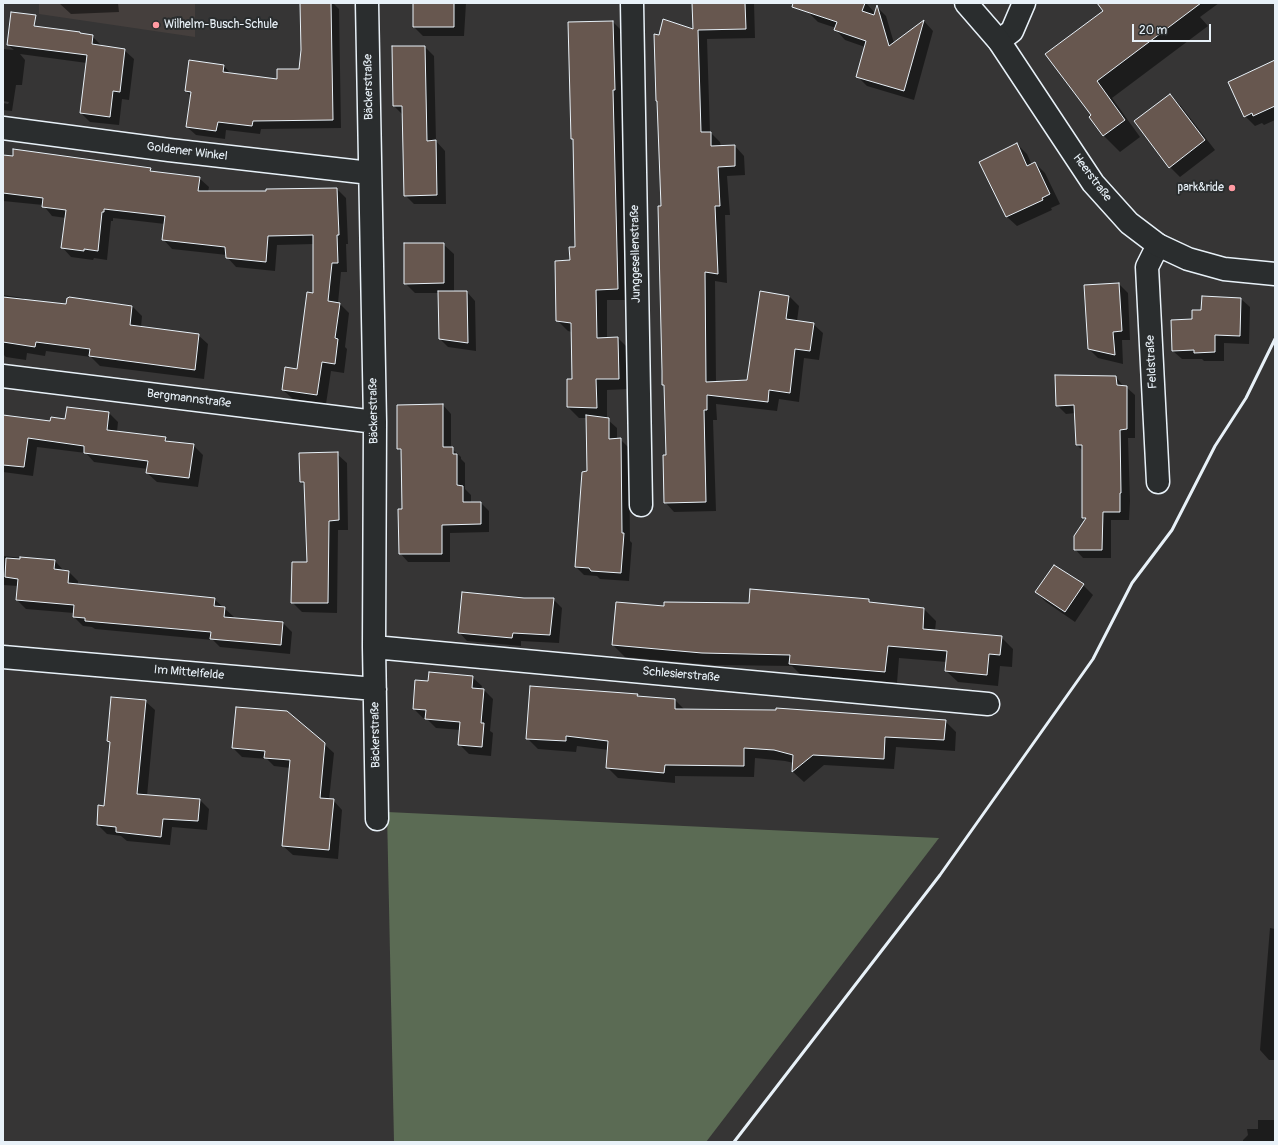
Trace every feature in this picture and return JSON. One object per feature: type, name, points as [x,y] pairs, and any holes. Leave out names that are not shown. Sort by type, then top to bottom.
[{"type":"street","name":"Bäckerstraße","points":[[367,3],[374,422],[374,646],[377,819]]},
{"type":"street","name":"Junggesellenstraße","points":[[632,3],[641,505]]},
{"type":"street","name":"Heerstraße","points":[[966,3],[999,42],[1093,183],[1129,223],[1158,245],[1188,259],[1224,269],[1275,274]]},
{"type":"street","points":[[999,42],[1012,31],[1024,3]]},
{"type":"street","name":"Goldener Winkel","points":[[3,128],[169,150],[370,173]]},
{"type":"street","name":"Feldstraße","points":[[1158,245],[1147,267],[1158,482]]},
{"type":"street","name":"Bergmannstraße","points":[[3,376],[374,422]]},
{"type":"street","name":"Schlesierstraße","points":[[374,646],[988,704]]},
{"type":"street","name":"Im Mittelfelde","points":[[3,657],[375,689]]},
{"type":"shaded area","name":"Wilhelm-Busch-Schule","points":[[39,3],[195,3],[195,37],[39,14]]},
{"type":"green space","points":[[387,812],[939,838],[706,1142],[394,1142]]},
{"type":"building","points":[[300,3],[331,3],[333,120],[253,121],[252,126],[218,122],[216,131],[186,127],[191,92],[185,91],[189,60],[224,65],[223,72],[277,79],[277,69],[299,69],[301,50]]},
{"type":"building","points":[[413,3],[454,3],[454,27],[413,27]]},
{"type":"building","points":[[692,3],[745,3],[746,29],[698,30],[701,132],[711,132],[711,146],[735,145],[735,166],[718,167],[720,206],[715,206],[718,274],[705,272],[706,382],[747,380],[760,291],[789,296],[786,319],[814,323],[810,351],[795,349],[790,393],[769,390],[768,402],[707,395],[707,410],[704,410],[706,502],[664,503],[663,455],[666,455],[664,385],[662,385],[658,206],[661,206],[654,34],[659,35],[663,19],[693,29]]},
{"type":"building","points":[[793,3],[865,3],[862,11],[874,15],[877,5],[889,46],[924,20],[904,91],[856,77],[866,41],[834,30],[837,22],[792,7]]},
{"type":"building","points":[[1097,3],[1201,3],[1097,81],[1125,120],[1103,136],[1089,117],[1091,115],[1045,54],[1103,11]]},
{"type":"building","points":[[11,12],[36,15],[34,26],[93,35],[92,44],[125,49],[120,92],[113,91],[110,117],[80,113],[87,55],[7,45]]},
{"type":"building","points":[[613,21],[615,90],[613,90],[618,289],[596,290],[597,338],[618,337],[619,379],[596,379],[597,408],[567,407],[567,379],[572,379],[571,323],[556,321],[555,261],[570,260],[569,247],[575,247],[573,139],[571,139],[568,22]]},
{"type":"building","points":[[392,46],[425,46],[427,141],[436,140],[437,195],[404,196],[402,106],[393,106]]},
{"type":"building","points":[[1275,60],[1275,106],[1253,116],[1252,113],[1244,117],[1228,82]]},
{"type":"building","points":[[1170,94],[1205,140],[1169,168],[1134,121]]},
{"type":"building","points":[[1017,143],[1027,166],[1035,162],[1050,194],[1042,198],[1043,200],[1006,217],[979,162]]},
{"type":"building","points":[[13,149],[151,168],[150,171],[200,177],[198,191],[266,191],[266,189],[337,188],[339,235],[337,235],[338,263],[332,263],[328,301],[340,303],[335,338],[338,339],[335,364],[322,362],[317,395],[282,390],[285,367],[297,369],[307,292],[313,293],[313,235],[268,236],[266,262],[226,258],[225,247],[162,240],[165,216],[104,209],[104,212],[102,212],[98,251],[61,248],[66,210],[42,207],[43,198],[3,193],[3,155],[13,156]]},
{"type":"building","points":[[404,243],[444,243],[444,283],[404,284]]},
{"type":"building","points":[[1119,283],[1122,331],[1113,332],[1115,355],[1088,349],[1084,285]]},
{"type":"building","points":[[438,291],[467,291],[468,343],[439,339]]},
{"type":"building","points":[[1202,296],[1241,298],[1240,336],[1215,335],[1215,352],[1194,353],[1194,350],[1172,351],[1171,320],[1192,319],[1192,310],[1201,310]]},
{"type":"building","points":[[3,297],[66,304],[67,298],[69,297],[132,306],[130,325],[199,334],[195,370],[89,356],[90,349],[36,342],[35,347],[3,342]]},
{"type":"building","points":[[1055,375],[1116,376],[1117,385],[1127,386],[1127,429],[1120,430],[1120,512],[1103,512],[1102,550],[1074,550],[1074,536],[1086,518],[1082,518],[1082,445],[1076,445],[1074,405],[1056,406]]},
{"type":"building","points":[[443,404],[443,447],[453,447],[453,454],[457,454],[457,485],[463,486],[463,502],[481,502],[481,524],[442,525],[442,554],[399,554],[398,509],[402,509],[401,449],[397,449],[397,405]]},
{"type":"building","points":[[67,407],[109,412],[107,430],[166,437],[165,441],[194,444],[189,478],[146,473],[148,461],[84,453],[84,446],[28,438],[24,467],[3,465],[3,415],[50,421],[51,417],[65,419]]},
{"type":"building","points":[[586,415],[609,418],[609,439],[621,438],[622,533],[624,533],[621,573],[591,571],[589,568],[575,567],[582,472],[587,471]]},
{"type":"building","points":[[338,452],[339,520],[329,521],[328,603],[291,603],[292,562],[307,562],[304,482],[300,482],[299,453]]},
{"type":"building","points":[[20,557],[55,560],[54,569],[69,571],[68,583],[215,598],[214,606],[225,607],[224,617],[283,622],[281,645],[210,639],[211,632],[85,621],[85,618],[73,617],[74,605],[16,600],[18,579],[5,577],[6,558],[20,559]]},
{"type":"building","points":[[1054,565],[1084,584],[1065,612],[1035,592]]},
{"type":"building","points":[[750,589],[869,599],[869,602],[924,608],[923,629],[1002,636],[1000,655],[989,654],[987,675],[945,671],[947,651],[888,646],[885,672],[789,664],[790,655],[702,653],[612,645],[616,602],[664,606],[664,602],[749,603]]},
{"type":"building","points":[[462,592],[524,598],[554,598],[550,635],[513,633],[512,638],[458,633]]},
{"type":"building","points":[[429,672],[473,676],[472,688],[484,689],[481,723],[484,723],[482,747],[458,745],[460,722],[425,719],[426,710],[413,709],[415,680],[428,681]]},
{"type":"building","points":[[530,686],[638,694],[637,696],[675,699],[675,709],[776,710],[776,708],[946,720],[944,740],[885,737],[884,759],[813,755],[792,772],[793,755],[774,750],[744,748],[744,766],[665,765],[664,773],[606,768],[608,741],[566,736],[566,741],[526,739]]},
{"type":"building","points":[[111,697],[146,700],[137,794],[200,799],[198,821],[163,819],[161,837],[116,832],[116,827],[97,825],[98,805],[104,806],[110,742],[107,741]]},
{"type":"building","points":[[236,707],[287,711],[325,743],[320,798],[334,799],[329,850],[282,846],[290,760],[264,758],[265,751],[232,748]]},
{"type":"railway","points":[[734,1142],[940,875],[1093,659],[1132,583],[1172,530],[1215,446],[1246,398],[1275,339]]},
{"type":"place","name":"Wilhelm-Busch-Schule","points":[[156,25]]},
{"type":"place","name":"park&ride","points":[[1232,188]]}]
